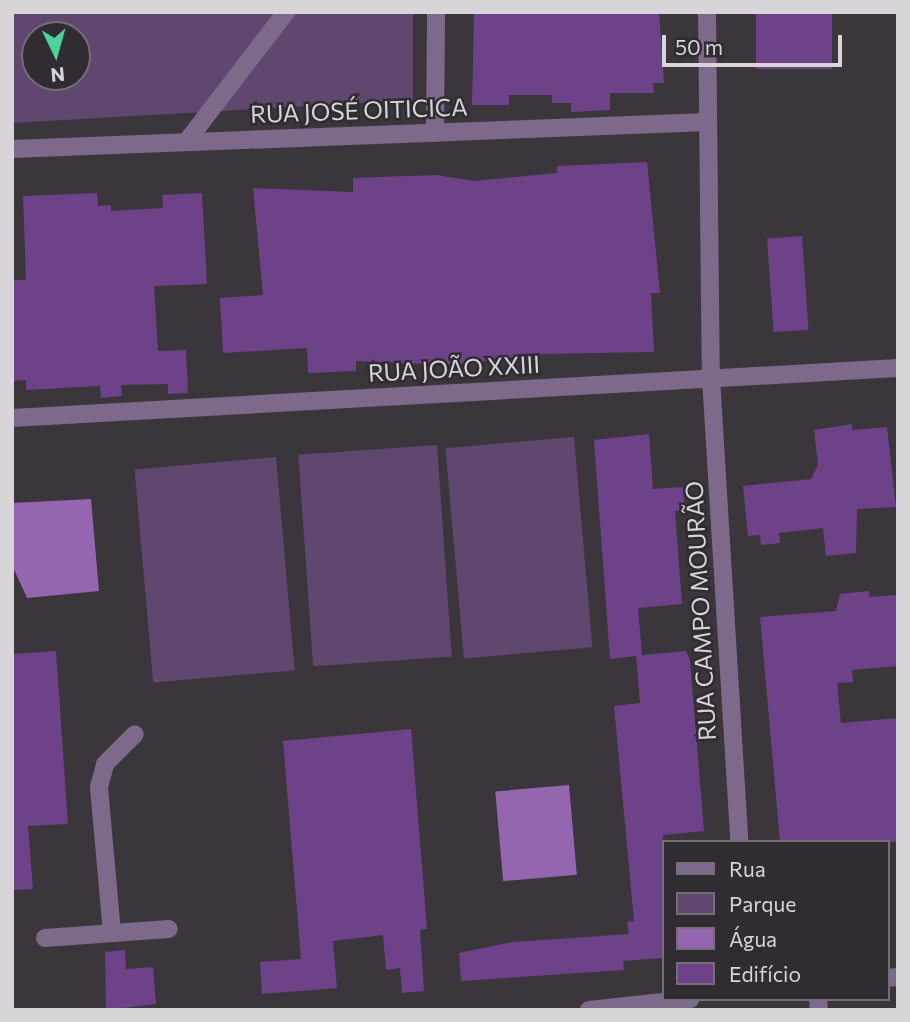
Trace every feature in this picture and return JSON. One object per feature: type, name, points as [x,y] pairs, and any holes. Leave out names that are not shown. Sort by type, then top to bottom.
[{"type":"street","points":[[187,141],[286,12]]},
{"type":"street","points":[[435,133],[436,12]]},
{"type":"street","name":"RUA CAMPO MOURÃO","points":[[707,12],[711,378],[739,840]]},
{"type":"street","name":"RUA JOSÉ OITICICA","points":[[12,149],[708,122]]},
{"type":"street","name":"RUA JOÃO XXIII","points":[[12,418],[898,368]]},
{"type":"street","points":[[112,933],[99,787],[105,764],[135,734]]},
{"type":"street","points":[[46,938],[169,929]]},
{"type":"street","points":[[589,1010],[674,1001]]},
{"type":"green space","points":[[12,12],[413,12],[413,100],[12,123]]},
{"type":"green space","points":[[574,437],[592,647],[464,658],[445,448]]},
{"type":"green space","points":[[437,445],[452,656],[313,666],[298,455]]},
{"type":"green space","points":[[276,457],[295,670],[153,683],[135,469]]},
{"type":"water","points":[[91,499],[99,591],[27,598],[12,565],[12,503]]},
{"type":"water","points":[[569,785],[577,875],[503,881],[495,791]]},
{"type":"building","points":[[474,12],[659,12],[664,83],[653,83],[654,93],[610,93],[610,110],[571,112],[571,103],[552,103],[552,95],[509,95],[509,105],[472,105]]},
{"type":"building","points":[[756,12],[832,12],[832,69],[756,69]]},
{"type":"building","points":[[647,162],[660,293],[651,293],[654,352],[544,354],[451,365],[356,361],[356,371],[308,373],[307,348],[223,353],[220,298],[263,295],[253,188],[353,192],[353,178],[436,175],[474,181],[557,173],[557,166]]},
{"type":"building","points":[[97,193],[98,206],[111,205],[111,211],[163,208],[162,195],[202,193],[207,284],[154,286],[158,351],[186,350],[188,393],[168,394],[168,384],[121,385],[122,396],[101,398],[100,386],[26,390],[26,380],[12,381],[12,280],[26,280],[23,196]]},
{"type":"building","points":[[802,236],[809,330],[774,332],[767,238]]},
{"type":"building","points":[[852,424],[852,430],[887,427],[896,507],[857,509],[856,553],[826,556],[823,528],[779,533],[780,543],[761,545],[760,535],[748,536],[743,486],[811,479],[818,465],[814,430]]},
{"type":"building","points":[[649,434],[653,489],[683,487],[685,510],[675,511],[682,604],[638,608],[642,655],[686,651],[690,660],[704,831],[663,835],[662,958],[623,961],[624,970],[461,981],[459,953],[513,942],[629,934],[627,922],[634,921],[614,706],[640,703],[636,656],[610,659],[594,440]]},
{"type":"building","points":[[869,591],[869,597],[898,595],[898,666],[852,670],[853,682],[837,683],[841,723],[898,718],[898,842],[780,840],[760,617],[836,611],[840,594]]},
{"type":"building","points":[[56,651],[68,824],[28,826],[33,889],[12,890],[12,654]]},
{"type":"building","points":[[411,729],[427,929],[420,930],[424,991],[402,993],[400,968],[386,970],[383,935],[333,941],[337,988],[262,994],[260,962],[301,959],[283,741]]},
{"type":"building","points":[[125,950],[126,969],[153,967],[156,1004],[106,1010],[105,952]]}]
